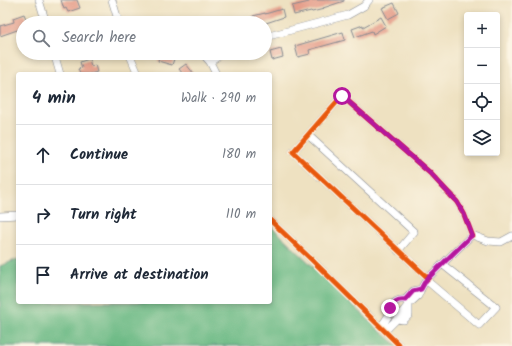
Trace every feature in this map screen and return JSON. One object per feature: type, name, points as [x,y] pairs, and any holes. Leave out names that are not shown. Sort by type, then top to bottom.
[{"type":"street","points":[[39,0],[44,16]]},
{"type":"street","points":[[112,0],[117,16]]},
{"type":"street","points":[[272,35],[348,15],[364,6],[370,0]]},
{"type":"street","points":[[56,60],[59,72]]},
{"type":"street","points":[[132,60],[137,72]]},
{"type":"street","points":[[213,60],[210,62],[215,72]]},
{"type":"street","points":[[442,264],[496,307],[479,325],[427,279],[293,152],[342,96],[430,173],[457,202],[464,214],[472,235],[488,241],[501,242],[512,236]]},
{"type":"street","points":[[308,135],[414,232],[398,251]]},
{"type":"street","points":[[0,216],[16,215]]},
{"type":"street","points":[[272,222],[400,346]]},
{"type":"street","points":[[383,329],[397,319],[407,302],[418,296],[427,279],[472,235]]},
{"type":"street","points":[[383,329],[391,312],[390,308],[394,302],[400,300],[407,302]]},
{"type":"green space","points":[[272,227],[377,328],[398,346],[0,346],[0,266],[16,260],[16,304],[272,304]]},
{"type":"building","points":[[61,0],[77,0],[80,8],[68,12],[66,8],[64,9]]},
{"type":"building","points":[[312,0],[344,1],[323,8],[324,9],[294,15],[292,6]]},
{"type":"building","points":[[394,3],[399,13],[388,19],[382,8]]},
{"type":"building","points":[[282,9],[284,17],[272,21],[272,16],[253,16]]},
{"type":"building","points":[[16,17],[16,30],[0,36],[0,26],[14,22],[13,18]]},
{"type":"building","points":[[381,17],[386,26],[373,34],[372,31],[355,37],[352,29],[363,25],[363,27]]},
{"type":"building","points":[[343,32],[345,40],[309,50],[310,54],[298,57],[295,46]]},
{"type":"building","points":[[281,49],[283,57],[272,60],[272,51]]},
{"type":"building","points":[[89,60],[91,66],[95,65],[97,72],[79,72],[78,69],[82,68],[80,62]]},
{"type":"building","points":[[158,60],[174,60],[172,65]]},
{"type":"building","points":[[186,64],[192,72],[181,72],[179,69]]},
{"type":"cycle path","points":[[428,278],[293,152],[342,96],[430,173],[457,202],[464,214],[472,235]]},
{"type":"cycle path","points":[[272,222],[400,346]]},
{"type":"route","points":[[342,96],[430,173],[457,202],[464,214],[472,235],[426,280],[421,289],[413,291],[405,300],[394,302],[390,308]]}]
